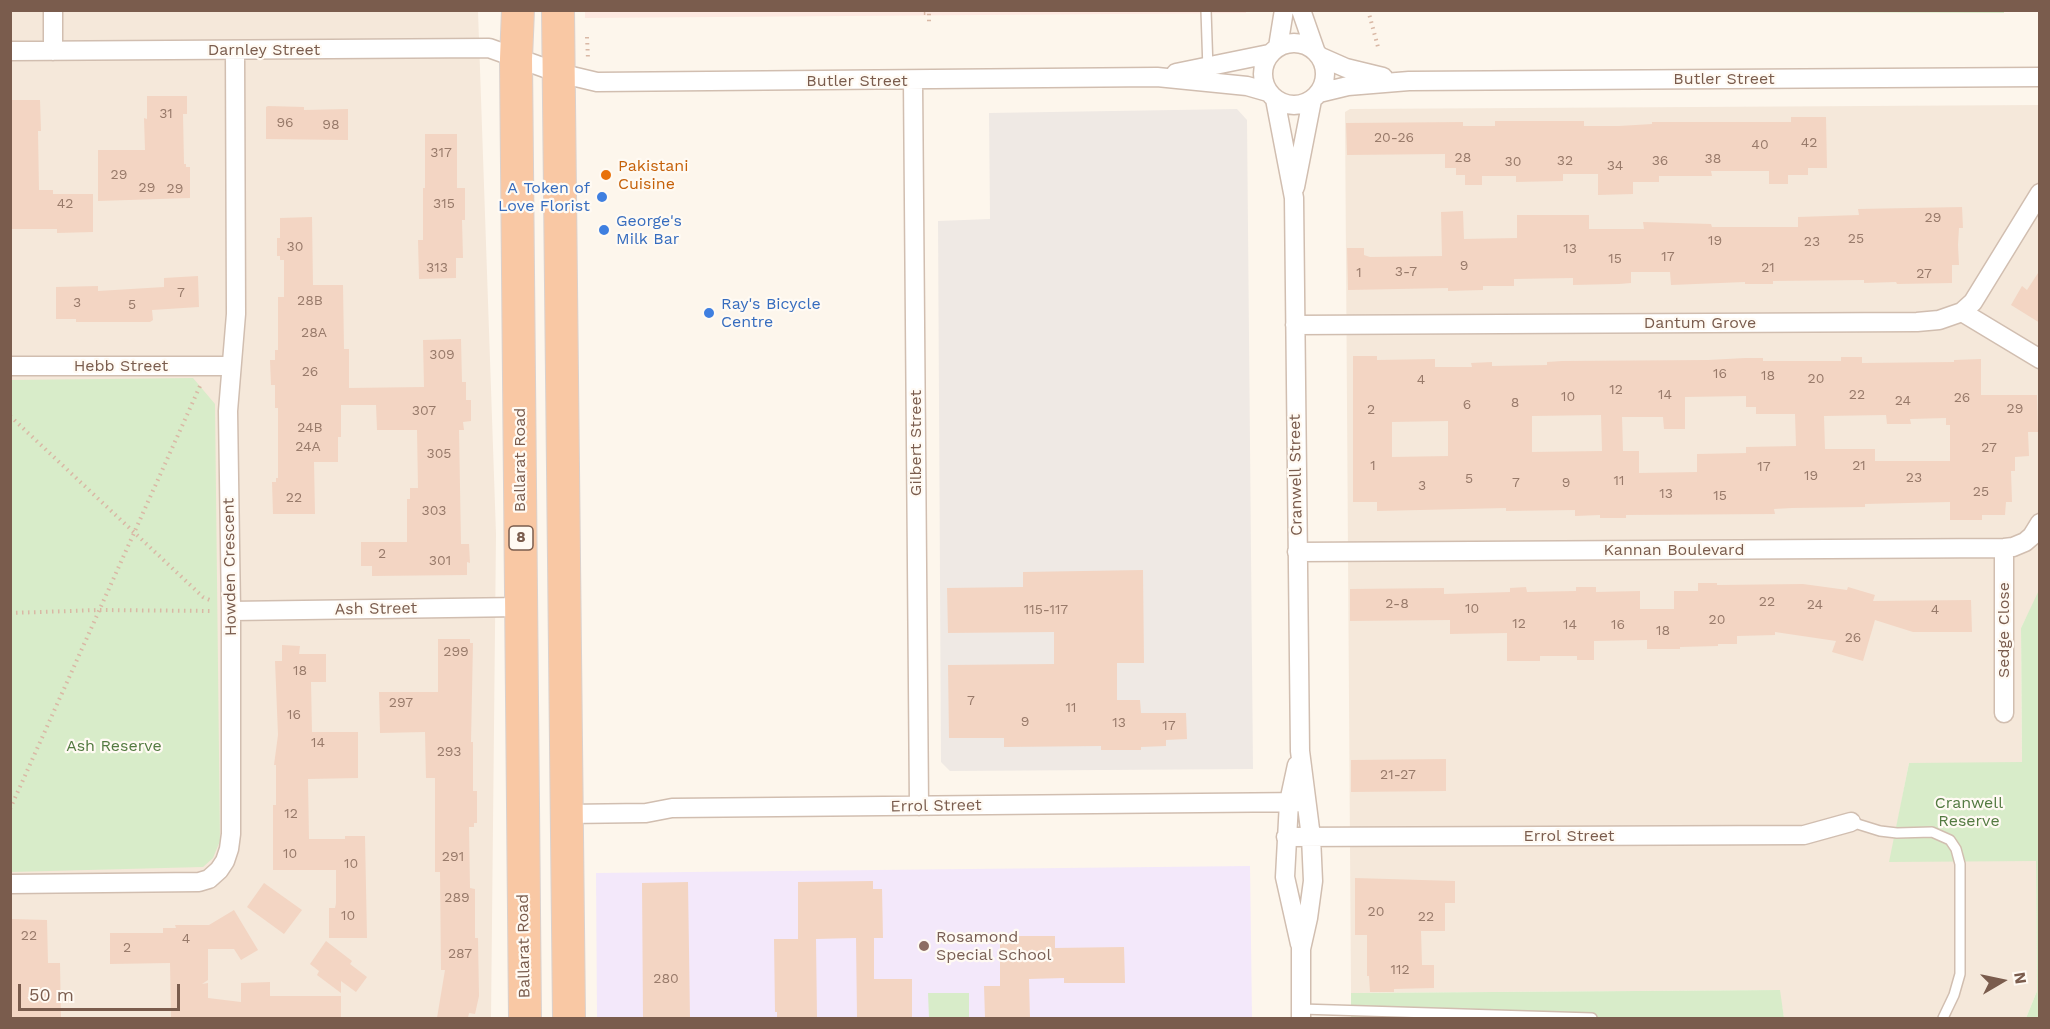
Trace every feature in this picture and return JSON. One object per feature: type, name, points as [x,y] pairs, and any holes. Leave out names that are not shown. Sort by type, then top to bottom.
[{"type":"highway","name":"Ballarat Road","points":[[518,10],[516,58],[525,1018]]},
{"type":"highway","points":[[558,10],[569,1018]]},
{"type":"street","points":[[53,10],[54,51]]},
{"type":"street","points":[[1284,10],[1273,50],[1264,63],[1262,73],[1271,96],[1284,104],[1293,106],[1315,97],[1325,75],[1324,66],[1301,10]]},
{"type":"street","points":[[1273,50],[1287,43],[1298,42],[1318,54]]},
{"type":"street","name":"Darnley Street","points":[[10,51],[489,48],[559,73]]},
{"type":"street","name":"Butler Street","points":[[559,73],[597,82],[913,81],[1157,77],[1208,74],[1273,50]]},
{"type":"street","name":"Howden Crescent","points":[[10,884],[184,883],[209,879],[225,861],[231,834],[228,411],[236,314],[234,51]]},
{"type":"street","name":"Butler Street","points":[[1318,54],[1346,68],[1409,81]]},
{"type":"street","name":"Butler Street","points":[[1208,74],[1271,96]]},
{"type":"street","name":"Butler Street","points":[[1315,97],[1348,86],[1409,81],[2040,77]]},
{"type":"street","name":"Gilbert Street","points":[[913,81],[919,806]]},
{"type":"street","name":"Cranwell Street","points":[[1271,96],[1293,198],[1300,751],[1297,802],[1286,837],[1285,877],[1301,949],[1301,1014]]},
{"type":"street","name":"Cranwell Street","points":[[1293,198],[1315,97]]},
{"type":"street","points":[[2040,193],[1973,302],[1962,312],[2040,359]]},
{"type":"street","name":"Dantum Grove","points":[[1295,325],[1917,322],[1940,320],[1962,312]]},
{"type":"street","name":"Hebb Street","points":[[10,366],[231,366]]},
{"type":"street","name":"Kannan Boulevard","points":[[1297,552],[2004,548],[2025,542],[2040,523]]},
{"type":"street","name":"Sedge Close","points":[[2004,548],[2004,713]]},
{"type":"street","name":"Ash Street","points":[[231,610],[521,608]]},
{"type":"street","name":"Cranwell Street","points":[[1297,802],[1311,837],[1313,881],[1301,949]]},
{"type":"street","name":"Errol Street","points":[[567,814],[646,813],[672,808],[1297,802]]},
{"type":"street","name":"Errol Street","points":[[1286,837],[1804,835],[1851,822]]},
{"type":"lane","points":[[1206,10],[1208,74]]},
{"type":"lane","points":[[1851,822],[1888,832],[1932,832],[1950,840],[1956,849],[1960,864],[1960,974],[1954,995],[1943,1018]]},
{"type":"lane","points":[[1301,1014],[1592,1018]]},
{"type":"path","points":[[920,10],[921,13],[929,12],[929,23]]},
{"type":"path","points":[[1368,10],[1378,46]]},
{"type":"path","points":[[10,809],[199,390]]},
{"type":"path","points":[[10,416],[203,597],[231,610]]},
{"type":"path","points":[[10,613],[231,610]]},
{"type":"shaded area","points":[[1246,10],[1246,13],[585,18],[585,11]]},
{"type":"shaded area","points":[[10,11],[478,11],[496,534],[491,1018],[11,1018]]},
{"type":"shaded area","points":[[2039,105],[2040,590],[2021,628],[2022,763],[1909,763],[1890,861],[2036,861],[2037,991],[2026,1018],[1784,1018],[1779,990],[1351,993],[1345,112],[1350,109]]},
{"type":"shaded area","points":[[1237,109],[1247,120],[1253,769],[950,771],[941,762],[938,221],[990,219],[989,113]]},
{"type":"shaded area","name":"Rosamond Special School","points":[[1250,866],[1252,1018],[597,1018],[596,873]]},
{"type":"green space","points":[[1477,10],[2004,10],[2004,13],[1477,11]]},
{"type":"green space","name":"Ash Reserve","points":[[193,378],[215,404],[220,841],[213,858],[203,867],[11,872],[11,380]]},
{"type":"green space","name":"Cranwell Reserve","points":[[2039,590],[2039,1018],[2026,1018],[2037,991],[2036,861],[1889,862],[1909,763],[2022,762],[2021,628]]},
{"type":"green space","points":[[1780,990],[1784,1018],[1351,1018],[1351,993]]},
{"type":"green space","points":[[928,993],[969,993],[969,1018],[929,1018]]},
{"type":"building","points":[[147,96],[187,96],[187,114],[183,114],[184,164],[190,167],[190,198],[98,201],[98,150],[145,150],[144,118],[147,119]]},
{"type":"building","points":[[10,100],[40,100],[39,190],[53,190],[53,194],[93,194],[93,232],[57,233],[57,229],[10,229]]},
{"type":"building","points":[[266,107],[304,107],[304,110],[348,109],[348,140],[266,139]]},
{"type":"building","points":[[1791,117],[1826,117],[1827,168],[1808,168],[1808,175],[1788,175],[1788,184],[1769,184],[1769,171],[1711,171],[1712,176],[1659,176],[1659,182],[1633,182],[1633,194],[1598,195],[1598,174],[1563,174],[1563,181],[1516,182],[1516,176],[1482,176],[1482,185],[1465,185],[1465,175],[1456,175],[1456,168],[1445,168],[1445,154],[1347,155],[1346,123],[1463,122],[1463,126],[1495,126],[1495,121],[1584,121],[1584,126],[1619,126],[1652,124],[1652,122],[1791,122]]},
{"type":"building","points":[[425,134],[457,134],[457,188],[465,188],[465,220],[462,220],[463,258],[456,258],[456,278],[419,279],[418,240],[423,240]]},
{"type":"building","points":[[1962,207],[1963,228],[1959,228],[1959,265],[1952,265],[1952,283],[1864,283],[1864,280],[1671,285],[1670,272],[1631,272],[1631,283],[1619,284],[1573,285],[1573,278],[1514,279],[1514,286],[1483,286],[1483,290],[1448,291],[1448,288],[1348,290],[1347,248],[1364,248],[1364,255],[1370,257],[1442,256],[1441,212],[1463,211],[1464,239],[1517,238],[1517,215],[1589,215],[1589,229],[1644,229],[1643,222],[1711,224],[1712,227],[1798,227],[1798,217],[1859,215],[1858,209]]},
{"type":"building","points":[[312,217],[313,285],[343,285],[344,349],[349,349],[349,388],[424,387],[423,340],[461,339],[462,382],[466,382],[466,400],[471,400],[471,421],[463,422],[464,430],[459,430],[461,544],[469,544],[470,563],[467,562],[467,575],[372,576],[372,566],[361,566],[361,542],[407,542],[407,499],[410,499],[410,488],[418,488],[417,430],[377,430],[376,405],[341,405],[338,462],[314,462],[315,514],[273,514],[272,482],[276,482],[278,478],[278,408],[275,408],[275,385],[271,385],[270,360],[275,360],[275,350],[278,350],[278,297],[284,297],[284,260],[280,260],[280,256],[277,256],[277,238],[280,238],[280,218]]},
{"type":"building","points":[[2040,270],[2040,323],[2011,305],[2022,286],[2027,290]]},
{"type":"building","points":[[198,276],[199,307],[152,310],[153,320],[150,322],[76,322],[76,319],[56,319],[56,287],[98,286],[98,291],[164,287],[164,278]]},
{"type":"building","points":[[1353,356],[1377,356],[1377,360],[1435,359],[1435,367],[1472,367],[1471,363],[1492,362],[1492,366],[1547,365],[1547,362],[1562,361],[1745,358],[1763,358],[1763,361],[1841,361],[1841,357],[1862,357],[1862,363],[1954,362],[1954,360],[1981,359],[1981,395],[2037,395],[2038,432],[2028,432],[2029,456],[2015,457],[2015,471],[2011,471],[2012,502],[2006,502],[2005,515],[1982,515],[1982,520],[1950,520],[1950,502],[1774,509],[1775,514],[1626,515],[1626,518],[1600,518],[1600,515],[1575,516],[1575,510],[1506,511],[1506,508],[1377,511],[1377,502],[1353,502]],"holes":[[[1746,396],[1746,407],[1756,407],[1756,414],[1795,414],[1796,446],[1746,447],[1746,453],[1697,454],[1697,472],[1639,473],[1639,451],[1623,451],[1622,417],[1663,417],[1664,429],[1685,429],[1685,397]],[[1601,415],[1602,451],[1532,452],[1532,416]],[[1886,415],[1887,424],[1911,424],[1910,419],[1946,418],[1946,425],[1950,425],[1950,461],[1875,461],[1875,449],[1825,449],[1824,416]],[[1448,421],[1448,456],[1392,457],[1392,422]]]},
{"type":"building","points":[[1143,570],[1144,663],[1117,663],[1117,700],[1140,700],[1141,713],[1186,713],[1187,739],[1166,740],[1166,746],[1141,747],[1141,750],[1101,750],[1101,746],[1004,747],[1004,738],[949,738],[948,665],[1054,664],[1054,632],[948,633],[947,588],[1023,587],[1023,572]]},
{"type":"building","points":[[1698,583],[1717,583],[1717,585],[1803,584],[1847,590],[1848,587],[1875,595],[1873,601],[1971,600],[1972,632],[1913,632],[1875,620],[1863,661],[1832,652],[1836,641],[1775,632],[1775,635],[1737,636],[1737,644],[1680,647],[1680,649],[1647,649],[1647,640],[1594,641],[1594,660],[1577,660],[1577,656],[1540,656],[1540,661],[1507,661],[1507,633],[1450,634],[1450,620],[1350,621],[1350,589],[1444,588],[1444,594],[1510,592],[1510,588],[1526,587],[1527,592],[1576,591],[1576,587],[1596,587],[1596,592],[1640,591],[1640,609],[1674,609],[1674,591],[1698,591]]},
{"type":"building","points":[[438,639],[470,639],[470,643],[473,643],[471,742],[473,742],[473,791],[477,791],[477,823],[474,823],[474,827],[469,827],[470,888],[475,889],[475,938],[478,938],[479,996],[475,1014],[469,1013],[468,1018],[437,1018],[445,970],[441,970],[440,872],[435,872],[435,778],[426,778],[425,732],[380,733],[379,692],[438,692]]},
{"type":"building","points":[[282,645],[300,646],[299,654],[326,654],[326,682],[311,682],[312,732],[358,732],[358,778],[308,779],[309,839],[345,839],[345,836],[365,836],[367,938],[329,938],[329,908],[335,908],[336,903],[336,870],[273,870],[273,805],[276,805],[276,765],[274,765],[278,735],[275,661],[282,661]]},
{"type":"building","points":[[1446,759],[1446,791],[1351,792],[1351,760]]},
{"type":"building","points":[[1355,878],[1455,881],[1455,903],[1445,903],[1445,931],[1421,931],[1422,965],[1434,965],[1434,988],[1370,992],[1369,976],[1367,976],[1367,935],[1355,935]]},
{"type":"building","points":[[873,881],[873,889],[882,889],[883,938],[874,938],[874,979],[912,979],[912,1018],[857,1018],[856,938],[816,939],[817,1018],[777,1018],[774,939],[798,939],[798,882]]},
{"type":"building","points":[[688,882],[690,1018],[643,1018],[642,883]]},
{"type":"building","points":[[264,883],[302,910],[284,934],[247,907]]},
{"type":"building","points":[[234,910],[258,950],[241,960],[234,949],[208,949],[208,980],[202,984],[208,983],[208,998],[241,1002],[241,983],[270,982],[270,996],[341,996],[341,1018],[171,1018],[170,963],[110,964],[110,933],[163,933],[163,928],[176,928],[175,925],[209,925]]},
{"type":"building","points":[[11,919],[47,920],[48,963],[60,963],[61,1018],[11,1018]]},
{"type":"building","points":[[1000,936],[1055,936],[1055,948],[1124,947],[1125,983],[1064,983],[1064,978],[1029,979],[1030,1018],[985,1018],[984,986],[1000,986]]},
{"type":"building","points":[[326,941],[352,961],[350,964],[367,977],[356,992],[341,981],[341,993],[317,975],[319,971],[310,964]]},
{"type":"place","name":"Pakistani Cuisine","points":[[606,175]]},
{"type":"place","name":"A Token of Love Florist","points":[[602,197]]},
{"type":"place","name":"George's Milk Bar","points":[[604,230]]},
{"type":"place","name":"Ray's Bicycle Centre","points":[[709,313]]},
{"type":"place","name":"Rosamond Special School","points":[[924,946]]}]
